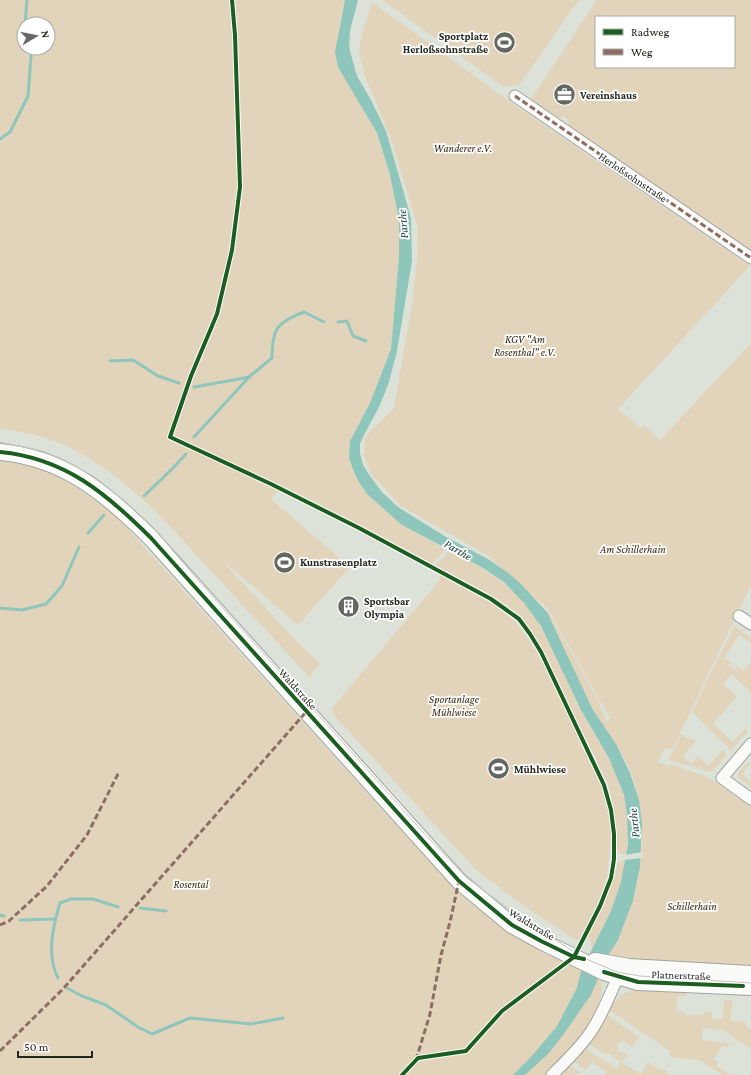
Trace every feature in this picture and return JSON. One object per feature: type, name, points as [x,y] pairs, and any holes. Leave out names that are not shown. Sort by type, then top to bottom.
[{"type":"main road","name":"Waldstraße","points":[[0,452],[32,457],[52,464],[77,476],[97,489],[122,509],[151,538],[459,881],[512,925],[541,941],[610,971]]},
{"type":"main road","name":"Platnerstraße","points":[[610,971],[629,967],[751,974]]},
{"type":"main road","name":"Platnerstraße","points":[[610,971],[638,982],[751,987]]},
{"type":"street","name":"Herloßsohnstraße","points":[[514,96],[751,258]]},
{"type":"street","points":[[739,616],[751,624]]},
{"type":"street","points":[[751,744],[722,778],[751,799]]},
{"type":"street","points":[[552,1075],[571,1056],[589,1034],[600,1017],[610,971]]},
{"type":"green space","points":[[0,0],[345,0],[339,28],[362,106],[377,133],[390,175],[399,219],[399,257],[391,349],[370,403],[350,441],[354,472],[367,494],[402,525],[445,549],[431,565],[327,508],[282,486],[271,499],[350,567],[298,625],[222,560],[296,641],[320,664],[309,677],[166,522],[143,500],[118,478],[92,460],[64,445],[33,434],[0,429]]},
{"type":"green space","name":"Sportplatz Herloßsohnstraße","points":[[382,0],[579,0],[519,85],[504,87]]},
{"type":"green space","points":[[597,0],[751,0],[751,252],[568,126],[568,120],[564,116],[558,119],[530,101]]},
{"type":"green space","points":[[372,2],[509,101],[750,266],[618,409],[641,428],[644,425],[660,440],[751,343],[751,585],[672,750],[665,748],[658,762],[669,767],[669,764],[706,776],[751,807],[751,969],[611,959],[609,954],[620,934],[629,912],[636,889],[640,866],[642,842],[641,818],[637,795],[631,773],[619,749],[592,707],[547,612],[548,611],[598,700],[606,722],[610,718],[548,609],[487,555],[401,506],[371,474],[364,455],[365,437],[394,408],[412,304],[417,261],[418,228],[392,142],[364,74],[359,51],[362,35]]},
{"type":"green space","name":"Rosental","points":[[0,461],[33,467],[62,479],[76,487],[116,516],[453,888],[507,932],[537,949],[600,980],[602,989],[600,1000],[589,1023],[572,1047],[547,1075],[0,1075]]},
{"type":"green space","points":[[449,551],[479,567],[516,593],[533,614],[541,627],[574,697],[587,722],[609,757],[616,775],[625,801],[627,816],[628,840],[626,854],[620,854],[617,850],[614,809],[608,784],[542,649],[528,625],[514,611],[493,596],[435,566]]},
{"type":"green space","name":"Sportanlage Mühlwiese","points":[[440,575],[490,602],[516,622],[538,653],[601,784],[608,811],[611,834],[607,877],[597,905],[580,938],[576,940],[522,905],[475,869],[332,713],[332,708],[440,580]]},
{"type":"green space","points":[[734,626],[751,638],[751,643],[739,635],[724,658],[731,662],[729,666],[735,670],[737,667],[744,671],[751,662],[751,692],[731,674],[723,684],[737,696],[713,724],[733,742],[745,728],[748,731],[731,750],[692,712]]},
{"type":"green space","points":[[681,734],[689,739],[693,738],[696,741],[683,756],[691,764],[698,756],[708,766],[723,750],[727,754],[712,772],[668,760]]},
{"type":"green space","points":[[748,762],[750,763],[742,775],[751,781],[751,787],[739,778],[738,773]]},
{"type":"green space","points":[[624,860],[622,881],[618,892],[603,928],[593,947],[591,947],[591,942],[587,936],[603,907],[618,863]]},
{"type":"green space","points":[[642,989],[687,991],[686,996],[677,996],[677,1011],[685,1012],[685,1015],[703,1015],[703,1012],[712,1012],[712,1019],[723,1019],[724,1000],[732,1000],[731,1021],[746,1022],[746,1026],[749,1029],[751,1028],[751,1049],[723,1030],[703,1028],[702,1040],[730,1043],[727,1048],[722,1046],[714,1059],[718,1062],[716,1066],[731,1075],[723,1075],[699,1060],[670,1057],[670,1051],[609,1010],[622,995],[631,991]]},
{"type":"green space","points":[[606,1014],[639,1037],[632,1047],[621,1041],[617,1045],[618,1050],[627,1055],[622,1063],[641,1074],[648,1062],[654,1067],[667,1071],[668,1075],[607,1075],[605,1074],[607,1072],[592,1062],[586,1070],[574,1062],[585,1048],[617,1069],[621,1062],[608,1053],[606,1055],[588,1043]]},
{"type":"green space","points":[[570,1066],[583,1074],[562,1075]]},
{"type":"water","name":"Parthe","points":[[345,0],[358,0],[350,31],[349,47],[357,76],[386,131],[411,218],[412,261],[397,351],[389,382],[380,405],[360,444],[360,453],[363,465],[382,492],[398,507],[446,537],[488,559],[507,572],[520,583],[547,612],[593,710],[616,744],[630,773],[639,800],[642,823],[640,867],[633,901],[618,940],[609,954],[591,995],[548,1054],[525,1075],[513,1075],[531,1057],[557,1026],[577,988],[581,971],[611,911],[621,882],[628,844],[627,814],[624,795],[609,758],[581,710],[541,626],[524,603],[504,582],[483,568],[402,525],[367,494],[354,472],[349,458],[350,441],[370,403],[391,349],[399,257],[399,219],[390,175],[377,133],[338,67],[335,52]]},
{"type":"pier","points":[[643,852],[642,858],[624,860],[624,855]]},
{"type":"waterway","points":[[26,16],[27,0]]},
{"type":"waterway","points":[[0,139],[10,132],[28,96],[31,56]]},
{"type":"waterway","points":[[194,437],[250,376],[272,358],[273,340],[275,333],[282,323],[304,312],[324,322]]},
{"type":"waterway","points":[[338,322],[347,321],[353,336],[366,341]]},
{"type":"waterway","points":[[110,361],[133,360],[158,376],[179,383]]},
{"type":"waterway","points":[[194,387],[250,377]]},
{"type":"waterway","points":[[144,496],[186,454]]},
{"type":"waterway","points":[[88,533],[104,515]]},
{"type":"waterway","points":[[0,608],[22,610],[46,604],[62,586],[79,547]]},
{"type":"waterway","points":[[58,978],[52,960],[52,940],[60,903],[71,899],[93,899],[118,907]]},
{"type":"waterway","points":[[140,908],[166,911]]},
{"type":"waterway","points":[[0,915],[4,916]]},
{"type":"waterway","points":[[20,920],[55,919]]},
{"type":"waterway","points":[[67,988],[82,996],[106,1005],[138,1027],[152,1034],[190,1018],[251,1024],[283,1018]]},
{"type":"tram line","points":[[0,442],[42,451],[62,459],[95,477],[127,503],[152,526],[197,579],[422,831],[467,878],[521,918],[584,958],[617,972],[640,976],[751,983]]},
{"type":"marked path","points":[[515,96],[751,258]]},
{"type":"marked path","points":[[0,1051],[63,989],[306,712]]},
{"type":"marked path","points":[[0,925],[9,921],[47,886],[87,835],[119,772]]},
{"type":"marked path","points":[[416,1060],[430,1014],[441,955],[459,881]]},
{"type":"cycle path","points":[[232,0],[235,35],[240,187],[232,250],[217,314],[191,376],[170,437],[271,484],[359,528],[491,599],[519,619],[541,652],[604,785],[611,810],[614,834],[614,859],[611,878],[600,906],[574,957],[502,1011],[466,1051],[418,1058],[402,1075]]},
{"type":"cycle path","points":[[0,452],[45,462],[65,470],[101,493],[118,507],[151,538],[459,881],[512,925],[574,957],[584,959]]},
{"type":"cycle path","points":[[604,972],[638,982],[743,986]]},
{"type":"place","name":"Sportplatz Herloßsohnstraße","points":[[504,42]]},
{"type":"place","name":"Vereinshaus","points":[[564,95]]},
{"type":"place","name":"Kunstrasenplatz","points":[[284,562]]},
{"type":"place","name":"Sportsbar Olympia","points":[[349,607]]},
{"type":"place","name":"Mühlwiese","points":[[499,769]]},
{"type":"park label","name":"Wanderer e.V.","points":[[463,148]]},
{"type":"park label","name":"KGV \"Am Rosenthal\" e.V.","points":[[525,345]]},
{"type":"park label","name":"Am Schillerhain","points":[[633,549]]},
{"type":"park label","name":"Schillerhain","points":[[692,906]]}]
